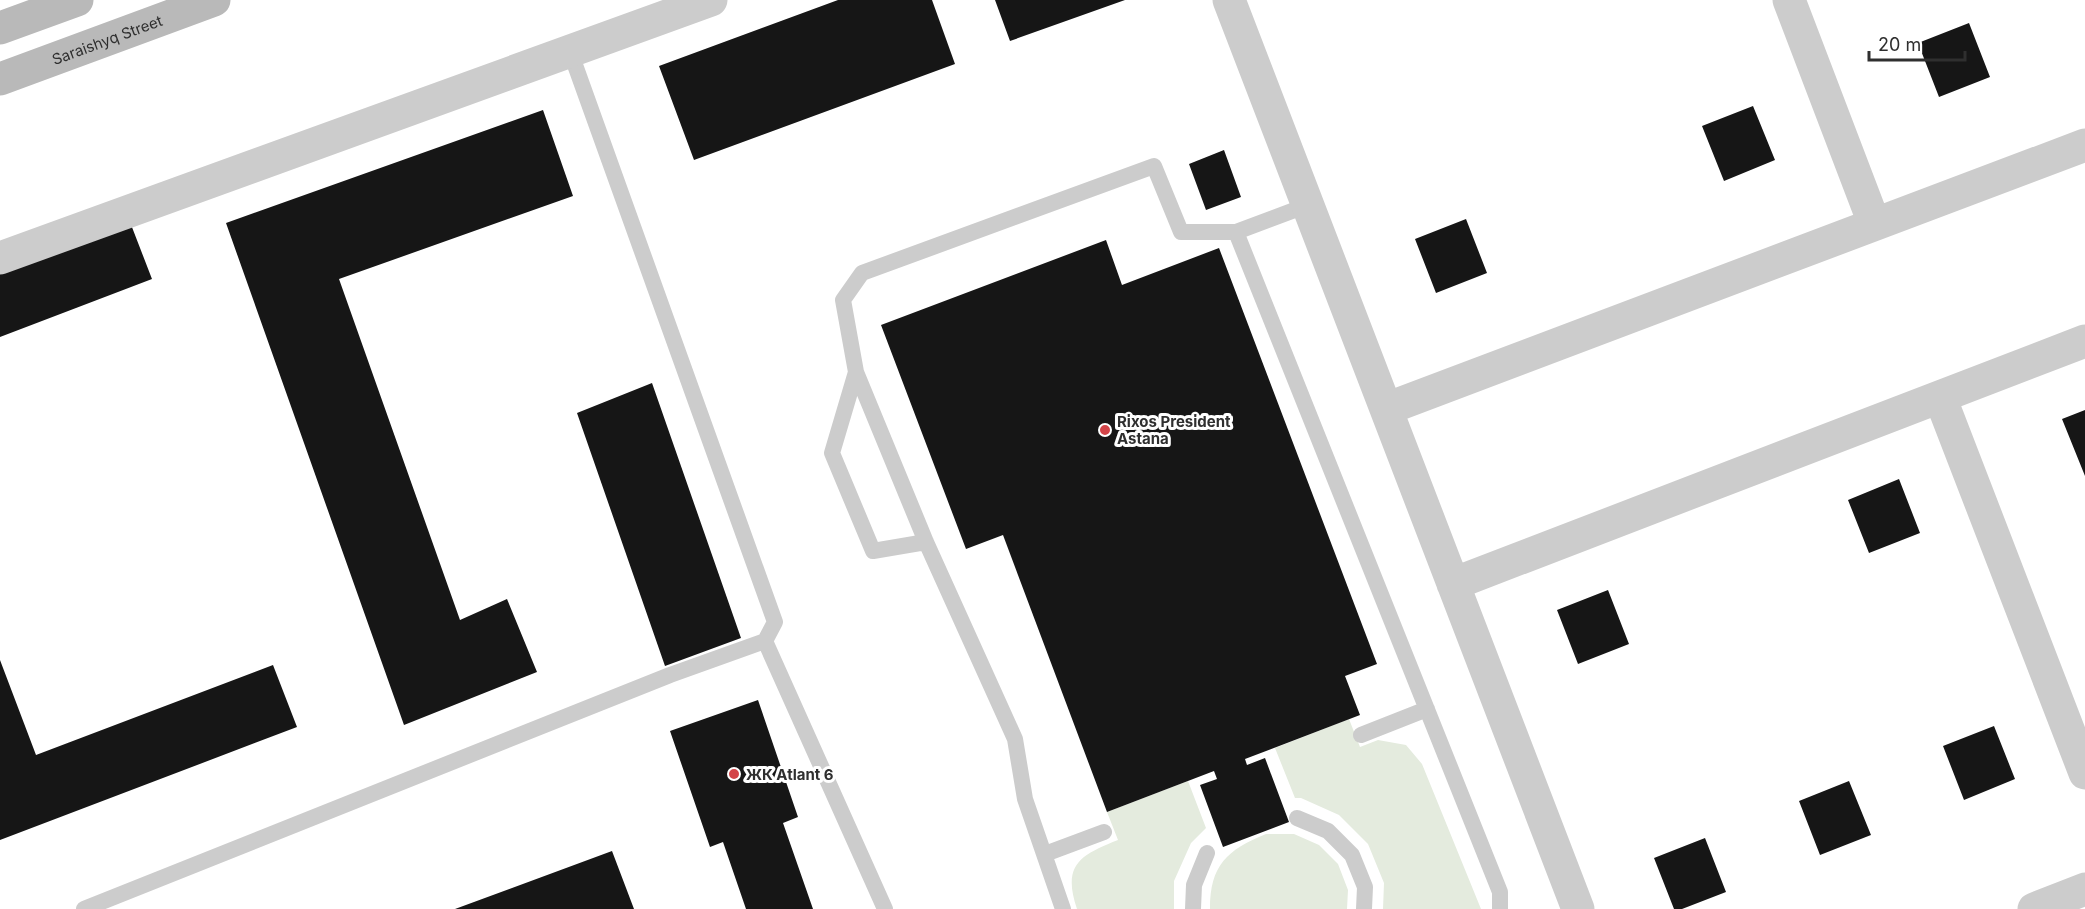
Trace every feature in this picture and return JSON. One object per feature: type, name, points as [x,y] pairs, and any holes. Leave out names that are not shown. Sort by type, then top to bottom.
[{"type":"main road","points":[[0,28],[77,0]]},
{"type":"main road","name":"Saraishyq Street","points":[[0,79],[211,0]]},
{"type":"street","points":[[0,258],[711,0]]},
{"type":"street","points":[[1229,0],[1578,909]]},
{"type":"street","points":[[1789,0],[1874,223]]},
{"type":"street","points":[[1386,409],[2085,145]]},
{"type":"street","points":[[1453,584],[2085,341]]},
{"type":"street","points":[[1940,397],[2085,773]]},
{"type":"street","points":[[2034,909],[2085,890]]},
{"type":"lane","points":[[84,909],[670,675],[765,641],[775,622],[570,51]]},
{"type":"lane","points":[[1063,909],[1025,800],[1015,739],[926,542],[856,372],[843,300],[862,273],[1154,166],[1181,232],[1236,232],[1308,205]]},
{"type":"lane","points":[[1236,232],[1500,892],[1500,909]]},
{"type":"lane","points":[[856,372],[832,453],[850,497],[873,551],[926,542]]},
{"type":"lane","points":[[765,641],[885,909]]},
{"type":"lane","points":[[1361,735],[1427,709]]},
{"type":"lane","points":[[1297,818],[1328,831],[1352,855],[1365,886],[1364,909]]},
{"type":"lane","points":[[1045,854],[1104,832]]},
{"type":"lane","points":[[1193,909],[1194,885],[1207,853]]},
{"type":"shaded area","points":[[1349,719],[1360,747],[1378,740],[1406,745],[1422,764],[1481,909],[1383,909],[1384,883],[1368,844],[1339,815],[1301,798],[1295,798],[1275,748]]},
{"type":"shaded area","points":[[1188,781],[1206,828],[1191,843],[1174,881],[1174,909],[1077,909],[1073,894],[1073,872],[1084,857],[1118,840],[1107,812]]},
{"type":"shaded area","points":[[1266,834],[1294,834],[1319,845],[1338,864],[1348,890],[1347,909],[1210,909],[1213,881],[1223,861],[1241,846]]},
{"type":"building","points":[[838,0],[932,0],[955,64],[694,160],[659,66]]},
{"type":"building","points":[[995,0],[1125,0],[1010,41]]},
{"type":"building","points":[[1969,23],[1990,77],[1939,97],[1918,43]]},
{"type":"building","points":[[1753,106],[1775,160],[1724,181],[1702,126]]},
{"type":"building","points":[[543,110],[573,196],[339,279],[460,620],[507,599],[537,672],[404,725],[226,223]]},
{"type":"building","points":[[1224,150],[1241,197],[1206,210],[1189,164]]},
{"type":"building","points":[[1466,219],[1487,273],[1436,293],[1415,239]]},
{"type":"building","points":[[130,222],[152,279],[0,337],[0,271]]},
{"type":"building","name":"Rixos President Astana","points":[[1106,240],[1122,285],[1219,248],[1377,664],[1345,676],[1360,715],[1245,759],[1247,765],[1265,758],[1289,822],[1223,847],[1200,785],[1217,779],[1214,771],[1107,812],[1003,535],[966,549],[881,325]]},
{"type":"building","points":[[652,383],[741,638],[665,666],[577,413]]},
{"type":"building","points":[[2085,410],[2085,476],[2062,419]]},
{"type":"building","points":[[1899,479],[1920,533],[1869,553],[1848,500]]},
{"type":"building","points":[[1608,590],[1629,644],[1578,664],[1557,610]]},
{"type":"building","points":[[0,660],[36,755],[273,665],[297,727],[0,840]]},
{"type":"building","name":"ЖК Atlant 6","points":[[758,700],[798,817],[783,823],[813,909],[746,909],[723,842],[710,847],[670,731]]},
{"type":"building","points":[[1994,726],[2015,779],[1964,800],[1943,746]]},
{"type":"building","points":[[1849,781],[1871,835],[1820,855],[1799,801]]},
{"type":"building","points":[[1705,838],[1726,892],[1682,909],[1674,909],[1654,858]]},
{"type":"building","points":[[612,851],[634,909],[455,909]]},
{"type":"place","name":"Rixos President Astana","points":[[1105,430]]},
{"type":"place","name":"ЖК Atlant 6","points":[[734,774]]}]
